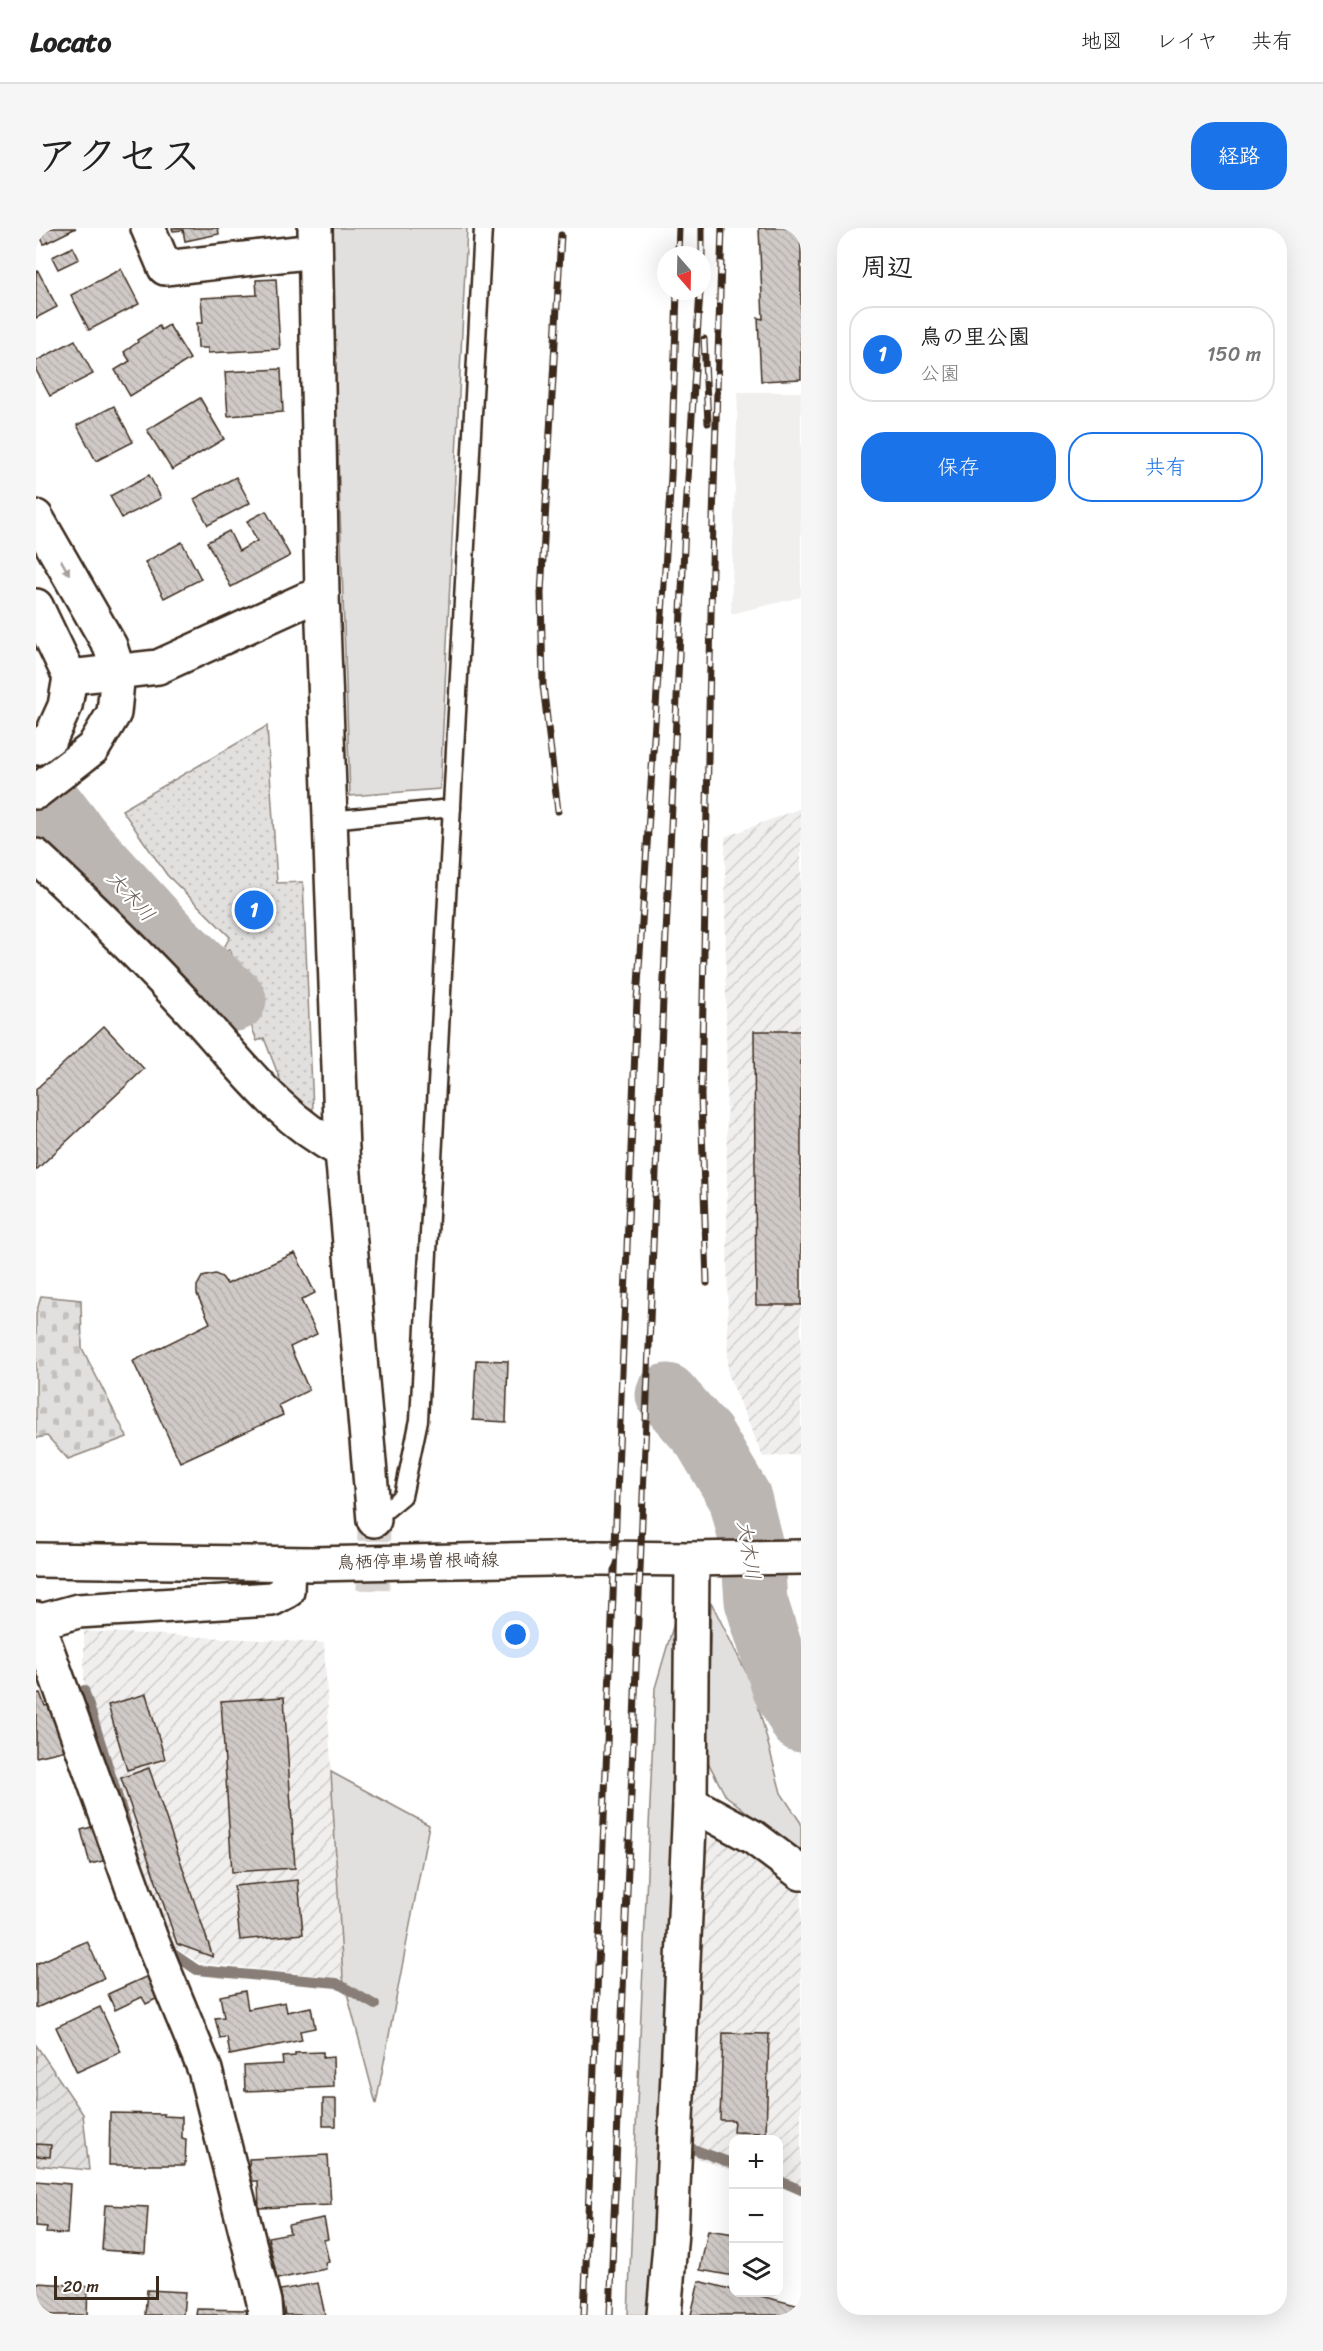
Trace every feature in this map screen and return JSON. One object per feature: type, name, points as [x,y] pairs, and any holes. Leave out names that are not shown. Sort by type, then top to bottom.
[{"type":"street","points":[[148,228],[165,268],[315,239],[322,595],[342,1151],[374,1520]]},
{"type":"street","points":[[36,516],[110,646],[118,671],[114,713],[93,748],[74,765],[36,792]]},
{"type":"street","points":[[70,677],[158,667],[305,600],[322,595]]},
{"type":"street","points":[[36,606],[70,677],[65,706],[44,742]]},
{"type":"street","points":[[36,856],[116,932],[193,1012],[271,1100],[317,1138],[342,1151]]},
{"type":"street","name":"鳥栖停車場曽根崎線","points":[[36,1560],[300,1564],[598,1558],[801,1557]]},
{"type":"street","points":[[664,2315],[671,2232],[690,1803],[692,1559]]},
{"type":"street","points":[[265,2315],[264,2302],[205,2070],[151,1939],[37,1620],[78,1611],[272,1599],[287,1591],[300,1564]]},
{"type":"street","points":[[690,1803],[753,1837],[801,1873]]},
{"type":"lane","points":[[374,1520],[403,1496],[419,1420],[483,228]]},
{"type":"lane","points":[[330,820],[452,808]]},
{"type":"shaded area","points":[[738,392],[801,392],[801,597],[731,614]]},
{"type":"shaded area","points":[[801,808],[801,1454],[763,1457],[728,1374],[725,837]]},
{"type":"shaded area","points":[[84,1631],[324,1643],[343,1978],[200,1963],[172,1946],[84,1684]]},
{"type":"shaded area","points":[[732,1835],[801,1890],[801,2197],[797,2192],[783,2187],[783,2135],[729,2135],[729,2170],[688,2155],[702,1838]]},
{"type":"green space","points":[[330,228],[467,228],[440,789],[350,796]]},
{"type":"green space","points":[[267,726],[277,883],[303,882],[313,1110],[286,1095],[264,1038],[257,1041],[243,1004],[248,1003],[230,949],[222,951],[230,937],[167,875],[122,810]]},
{"type":"green space","points":[[41,1296],[81,1300],[82,1348],[127,1437],[68,1459],[47,1436],[36,1438],[36,1314]]},
{"type":"green space","points":[[711,1602],[753,1686],[781,1793],[801,1823],[801,1854],[725,1795],[707,1760]]},
{"type":"green space","points":[[679,1606],[659,2206],[648,2315],[628,2315],[655,1688]]},
{"type":"green space","points":[[331,1772],[429,1825],[376,2104],[343,1978]]},
{"type":"green space","points":[[36,2045],[83,2114],[89,2170],[36,2165]]},
{"type":"building","points":[[36,228],[76,228],[44,244]]},
{"type":"building","points":[[172,228],[218,228],[219,234],[185,241],[183,230],[173,231]]},
{"type":"building","points":[[759,228],[801,228],[801,379],[761,381],[758,318],[763,319]]},
{"type":"building","points":[[73,247],[79,259],[58,269],[52,257]]},
{"type":"building","points":[[121,269],[139,304],[89,330],[71,295]]},
{"type":"building","points":[[38,271],[57,307],[36,318],[36,272]]},
{"type":"building","points":[[276,279],[280,349],[208,353],[208,348],[198,348],[197,323],[203,323],[201,298],[257,295],[256,280]]},
{"type":"building","points":[[169,325],[190,359],[130,396],[115,370],[130,361],[124,352],[138,342],[137,340],[159,326],[161,330]]},
{"type":"building","points":[[75,340],[93,374],[50,396],[36,370],[36,361]]},
{"type":"building","points":[[281,369],[283,412],[228,416],[225,372]]},
{"type":"building","points":[[200,398],[224,439],[172,470],[147,430]]},
{"type":"building","points":[[114,406],[133,442],[96,461],[77,425]]},
{"type":"building","points":[[149,475],[161,498],[122,518],[110,496]]},
{"type":"building","points":[[236,477],[250,503],[208,525],[194,499]]},
{"type":"building","points":[[266,511],[290,556],[231,587],[207,542],[229,531],[239,551],[257,541],[247,521]]},
{"type":"building","points":[[182,542],[201,579],[164,598],[145,562]]},
{"type":"building","points":[[104,1026],[144,1069],[36,1170],[36,1089]]},
{"type":"building","points":[[754,1031],[801,1031],[801,1305],[756,1305]]},
{"type":"building","points":[[295,1253],[315,1293],[301,1300],[317,1334],[290,1347],[309,1390],[279,1405],[283,1415],[180,1462],[133,1361],[210,1323],[197,1294],[197,1286],[202,1277],[215,1274],[222,1277],[227,1284]]},
{"type":"building","points":[[476,1360],[508,1361],[506,1422],[473,1420]]},
{"type":"building","points":[[40,1693],[45,1706],[50,1705],[61,1738],[65,1738],[67,1750],[36,1757],[36,1694]]},
{"type":"building","points":[[146,1694],[165,1759],[127,1770],[108,1705]]},
{"type":"building","points":[[284,1697],[295,1868],[232,1872],[221,1701]]},
{"type":"building","points":[[149,1768],[213,1957],[177,1944],[121,1778]]},
{"type":"building","points":[[98,1825],[107,1860],[90,1864],[81,1830]]},
{"type":"building","points":[[298,1880],[303,1934],[240,1940],[234,1886]]},
{"type":"building","points":[[87,1941],[104,1978],[36,2008],[36,1964]]},
{"type":"building","points":[[150,1975],[160,1997],[146,2004],[142,1997],[115,2010],[108,1994]]},
{"type":"building","points":[[245,1991],[248,2009],[285,2002],[287,2012],[311,2007],[315,2028],[300,2031],[302,2040],[230,2055],[227,2037],[220,2038],[215,2018],[224,2017],[220,1996]]},
{"type":"building","points":[[100,2007],[121,2052],[77,2072],[56,2027]]},
{"type":"building","points":[[723,2033],[769,2034],[766,2133],[733,2132],[734,2120],[720,2120]]},
{"type":"building","points":[[323,2052],[323,2058],[333,2057],[334,2087],[245,2091],[244,2066],[283,2064],[282,2057],[295,2056],[295,2053]]},
{"type":"building","points":[[323,2099],[336,2099],[336,2126],[323,2126]]},
{"type":"building","points":[[110,2113],[164,2114],[164,2116],[182,2117],[182,2138],[186,2139],[185,2165],[109,2165]]},
{"type":"building","points":[[36,2144],[51,2145],[50,2157],[36,2156]]},
{"type":"building","points":[[328,2155],[331,2205],[259,2208],[258,2181],[250,2181],[249,2159]]},
{"type":"building","points":[[36,2181],[70,2184],[67,2234],[46,2233],[47,2227],[36,2226]]},
{"type":"building","points":[[105,2205],[148,2207],[145,2253],[102,2250]]},
{"type":"building","points":[[324,2218],[328,2239],[324,2240],[329,2262],[325,2263],[326,2269],[277,2279],[268,2237],[290,2233],[288,2225]]},
{"type":"building","points":[[708,2230],[729,2233],[729,2275],[700,2270]]},
{"type":"building","points":[[699,2281],[729,2289],[729,2297],[765,2297],[800,2306],[798,2315],[691,2315]]},
{"type":"building","points":[[37,2283],[88,2286],[87,2315],[36,2315]]},
{"type":"building","points":[[318,2283],[325,2315],[285,2315],[280,2290]]},
{"type":"building","points":[[147,2290],[185,2292],[183,2315],[145,2315]]},
{"type":"building","points":[[197,2309],[247,2310],[247,2315],[196,2315]]},
{"type":"waterway","name":"大木川","points":[[36,784],[80,841],[171,941],[235,1000]]},
{"type":"waterway","name":"大木川","points":[[667,1395],[704,1437],[740,1498],[752,1547],[756,1601],[783,1687],[801,1721]]},
{"type":"waterway","points":[[84,1690],[126,1823]]},
{"type":"waterway","points":[[166,1949],[197,1970],[337,1983],[375,2005]]},
{"type":"waterway","points":[[693,2149],[729,2162]]},
{"type":"waterway","points":[[783,2182],[801,2190]]},
{"type":"tunnel","points":[[373,1590],[374,1520]]},
{"type":"railway","points":[[678,246],[679,228]]},
{"type":"railway","points":[[702,228],[702,246]]},
{"type":"railway","points":[[707,1283],[701,1096],[713,519],[722,228]]},
{"type":"railway","points":[[558,811],[543,685],[541,593],[561,235]]},
{"type":"railway","points":[[584,2315],[637,1000],[671,476],[677,300]]},
{"type":"railway","points":[[610,2315],[663,999],[685,526],[699,300]]},
{"type":"railway","points":[[704,339],[708,423]]},
{"type":"place","name":"鳥の里公園","points":[[254,910]]}]
